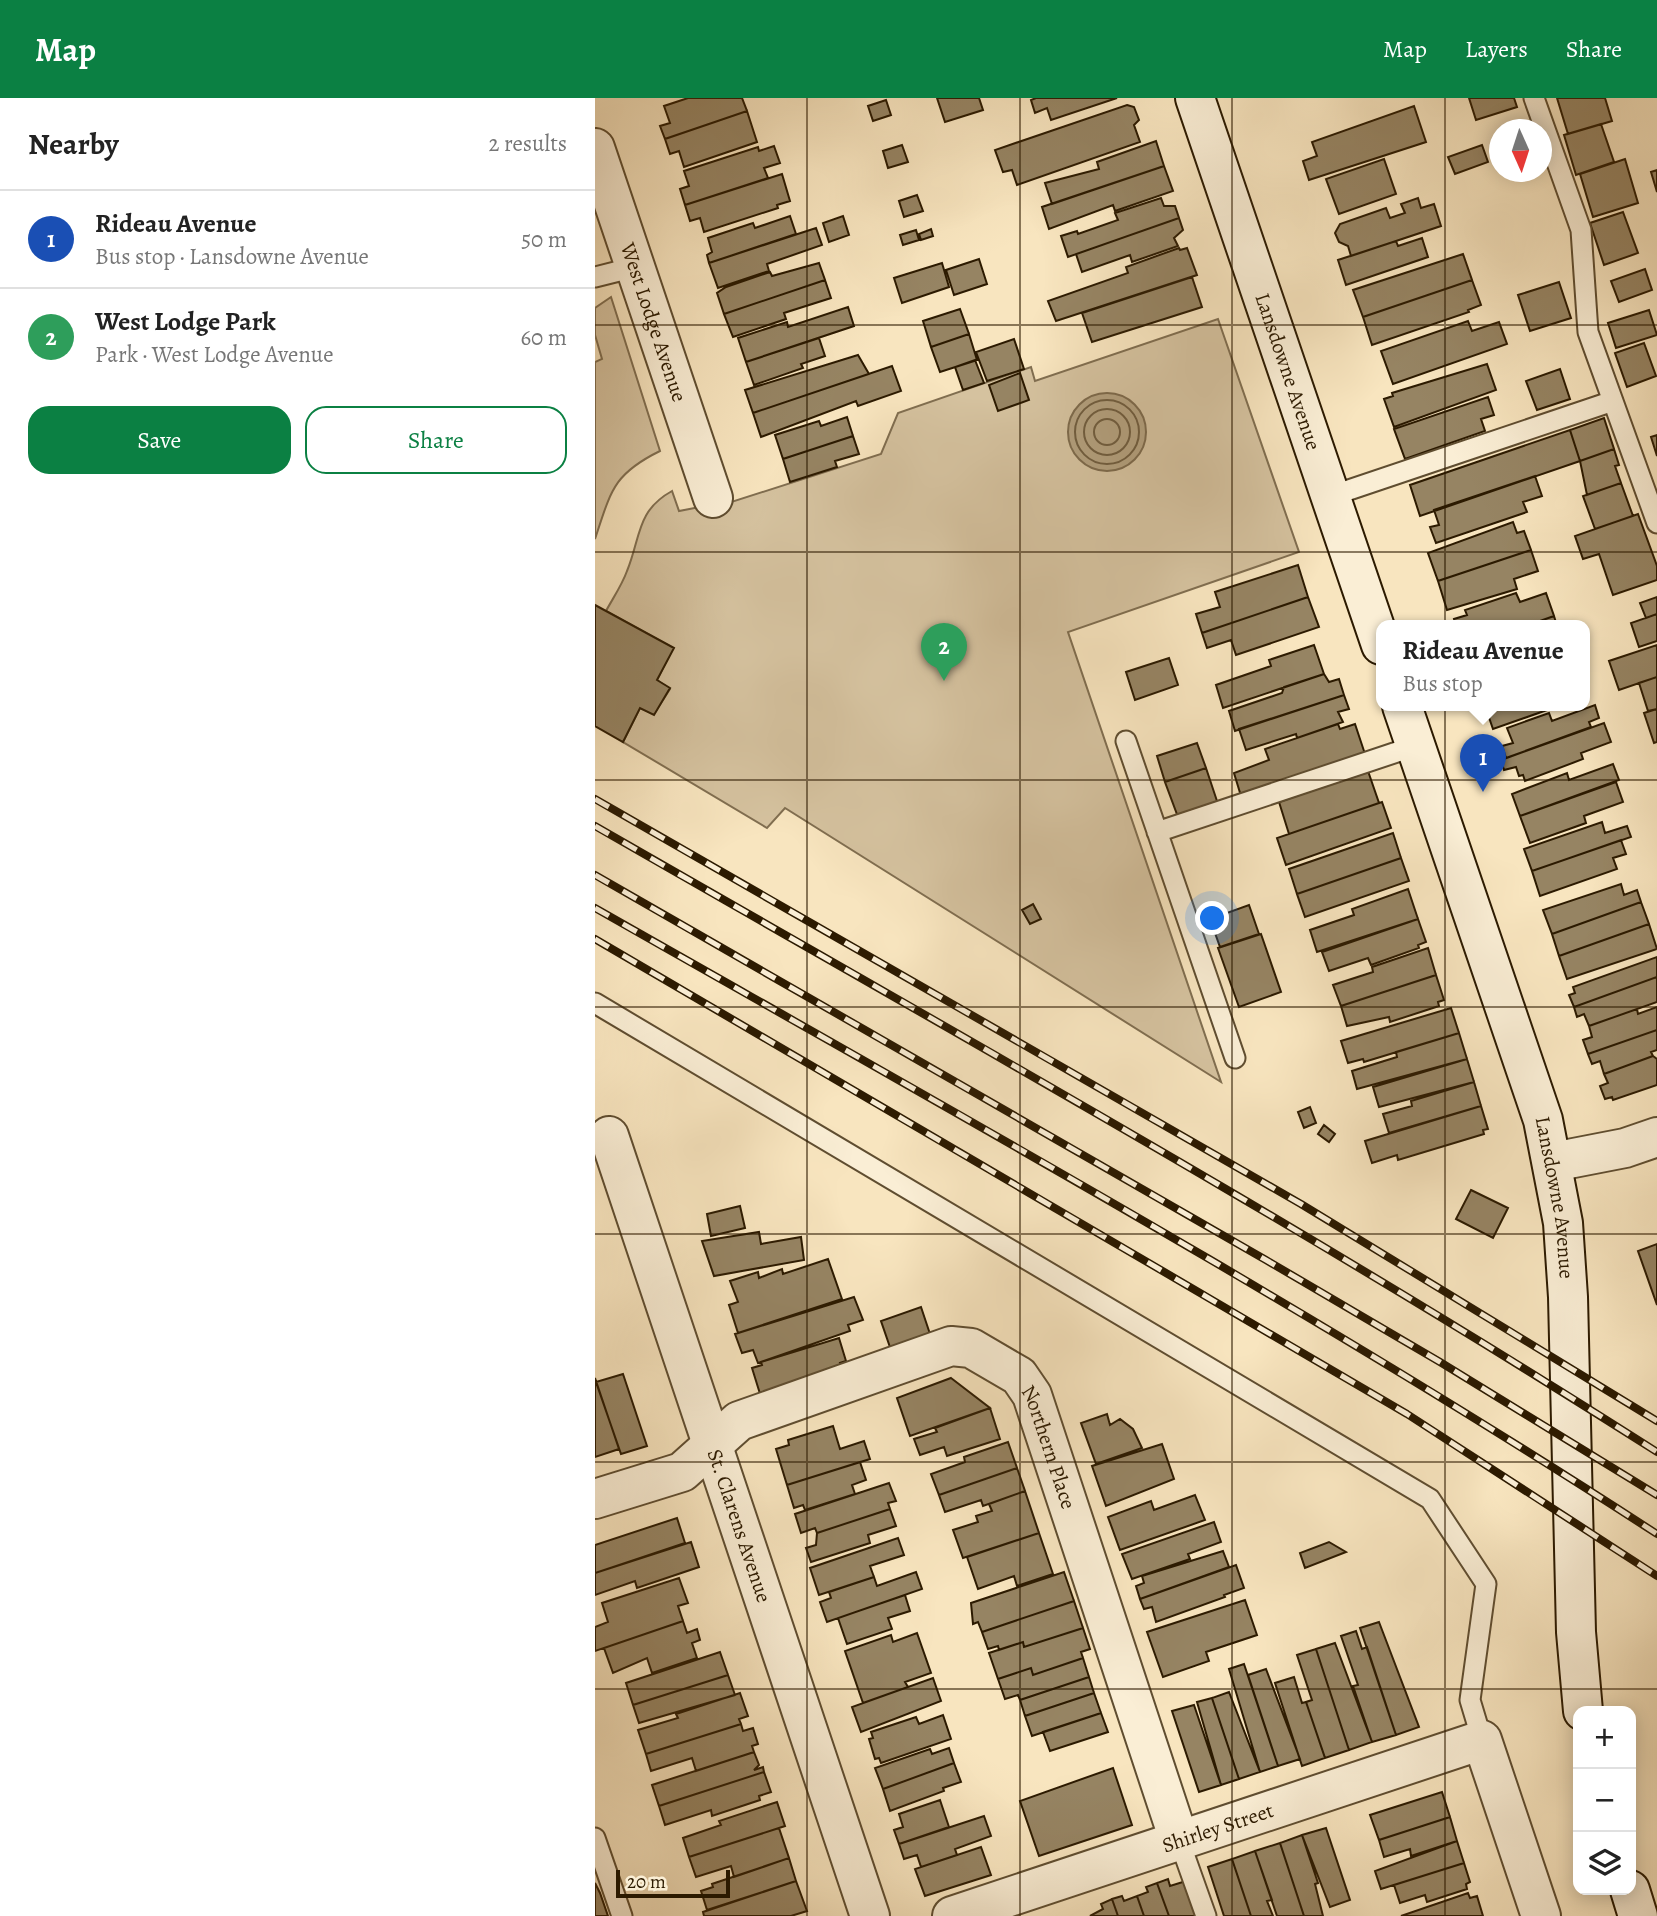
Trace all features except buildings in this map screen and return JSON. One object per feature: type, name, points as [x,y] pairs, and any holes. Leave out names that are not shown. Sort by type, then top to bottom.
[{"type":"street","name":"Lansdowne Avenue","points":[[1195,98],[1376,630]]},
{"type":"street","name":"West Lodge Avenue","points":[[595,148],[713,498]]},
{"type":"street","name":"Lansdowne Avenue","points":[[1404,711],[1539,1107],[1553,1162],[1568,1297],[1576,1632],[1583,1706]]},
{"type":"street","name":"St. Clarens Avenue","points":[[602,1132],[712,1446],[870,1916]]},
{"type":"street","points":[[1553,1162],[1625,1148],[1657,1137]]},
{"type":"street","name":"Northern Place","points":[[595,1499],[682,1472],[739,1421],[951,1346],[971,1348],[1019,1376],[1032,1395],[1179,1840]]},
{"type":"street","points":[[1482,1740],[1541,1916]]},
{"type":"street","name":"Shirley Street","points":[[952,1916],[1482,1740]]},
{"type":"street","points":[[1632,1895],[1638,1916]]},
{"type":"lane","points":[[1534,98],[1581,230],[1588,332],[1657,523]]},
{"type":"lane","points":[[595,277],[635,267]]},
{"type":"lane","points":[[1331,496],[1613,401]]},
{"type":"lane","points":[[1126,741],[1235,1058]]},
{"type":"lane","points":[[1157,832],[1415,746]]},
{"type":"lane","points":[[595,1003],[1430,1499],[1486,1584],[1470,1700],[1482,1740]]},
{"type":"lane","points":[[595,1838],[622,1916]]},
{"type":"lane","points":[[1179,1840],[1206,1916]]},
{"type":"shaded area","points":[[611,297],[660,451],[644,459],[623,476],[610,496],[595,539],[595,362],[602,359],[595,335],[595,308]]},
{"type":"shaded area","points":[[1218,319],[1299,552],[1068,632],[1221,1082],[785,808],[767,828],[623,742],[640,708],[654,714],[670,689],[657,680],[673,648],[606,611],[625,576],[646,516],[660,499],[672,491],[679,511],[715,504],[719,506],[881,454],[898,413],[1031,367],[1035,381]]},
{"type":"water","points":[[1107,393],[1122,396],[1135,404],[1143,417],[1146,432],[1143,447],[1135,460],[1122,468],[1107,471],[1092,468],[1079,460],[1071,447],[1068,432],[1071,417],[1079,404],[1092,396]]},
{"type":"railway","points":[[595,799],[1301,1204],[1657,1421]]},
{"type":"railway","points":[[595,826],[1263,1211],[1527,1370],[1657,1452]]},
{"type":"railway","points":[[595,875],[1266,1260],[1440,1362],[1657,1495]]},
{"type":"railway","points":[[595,908],[1131,1213],[1396,1370],[1657,1534]]},
{"type":"railway","points":[[595,939],[1407,1414],[1657,1576]]},
{"type":"place","name":"West Lodge Park","points":[[944,681]]},
{"type":"place","name":"Rideau Avenue","points":[[1483,792]]}]
